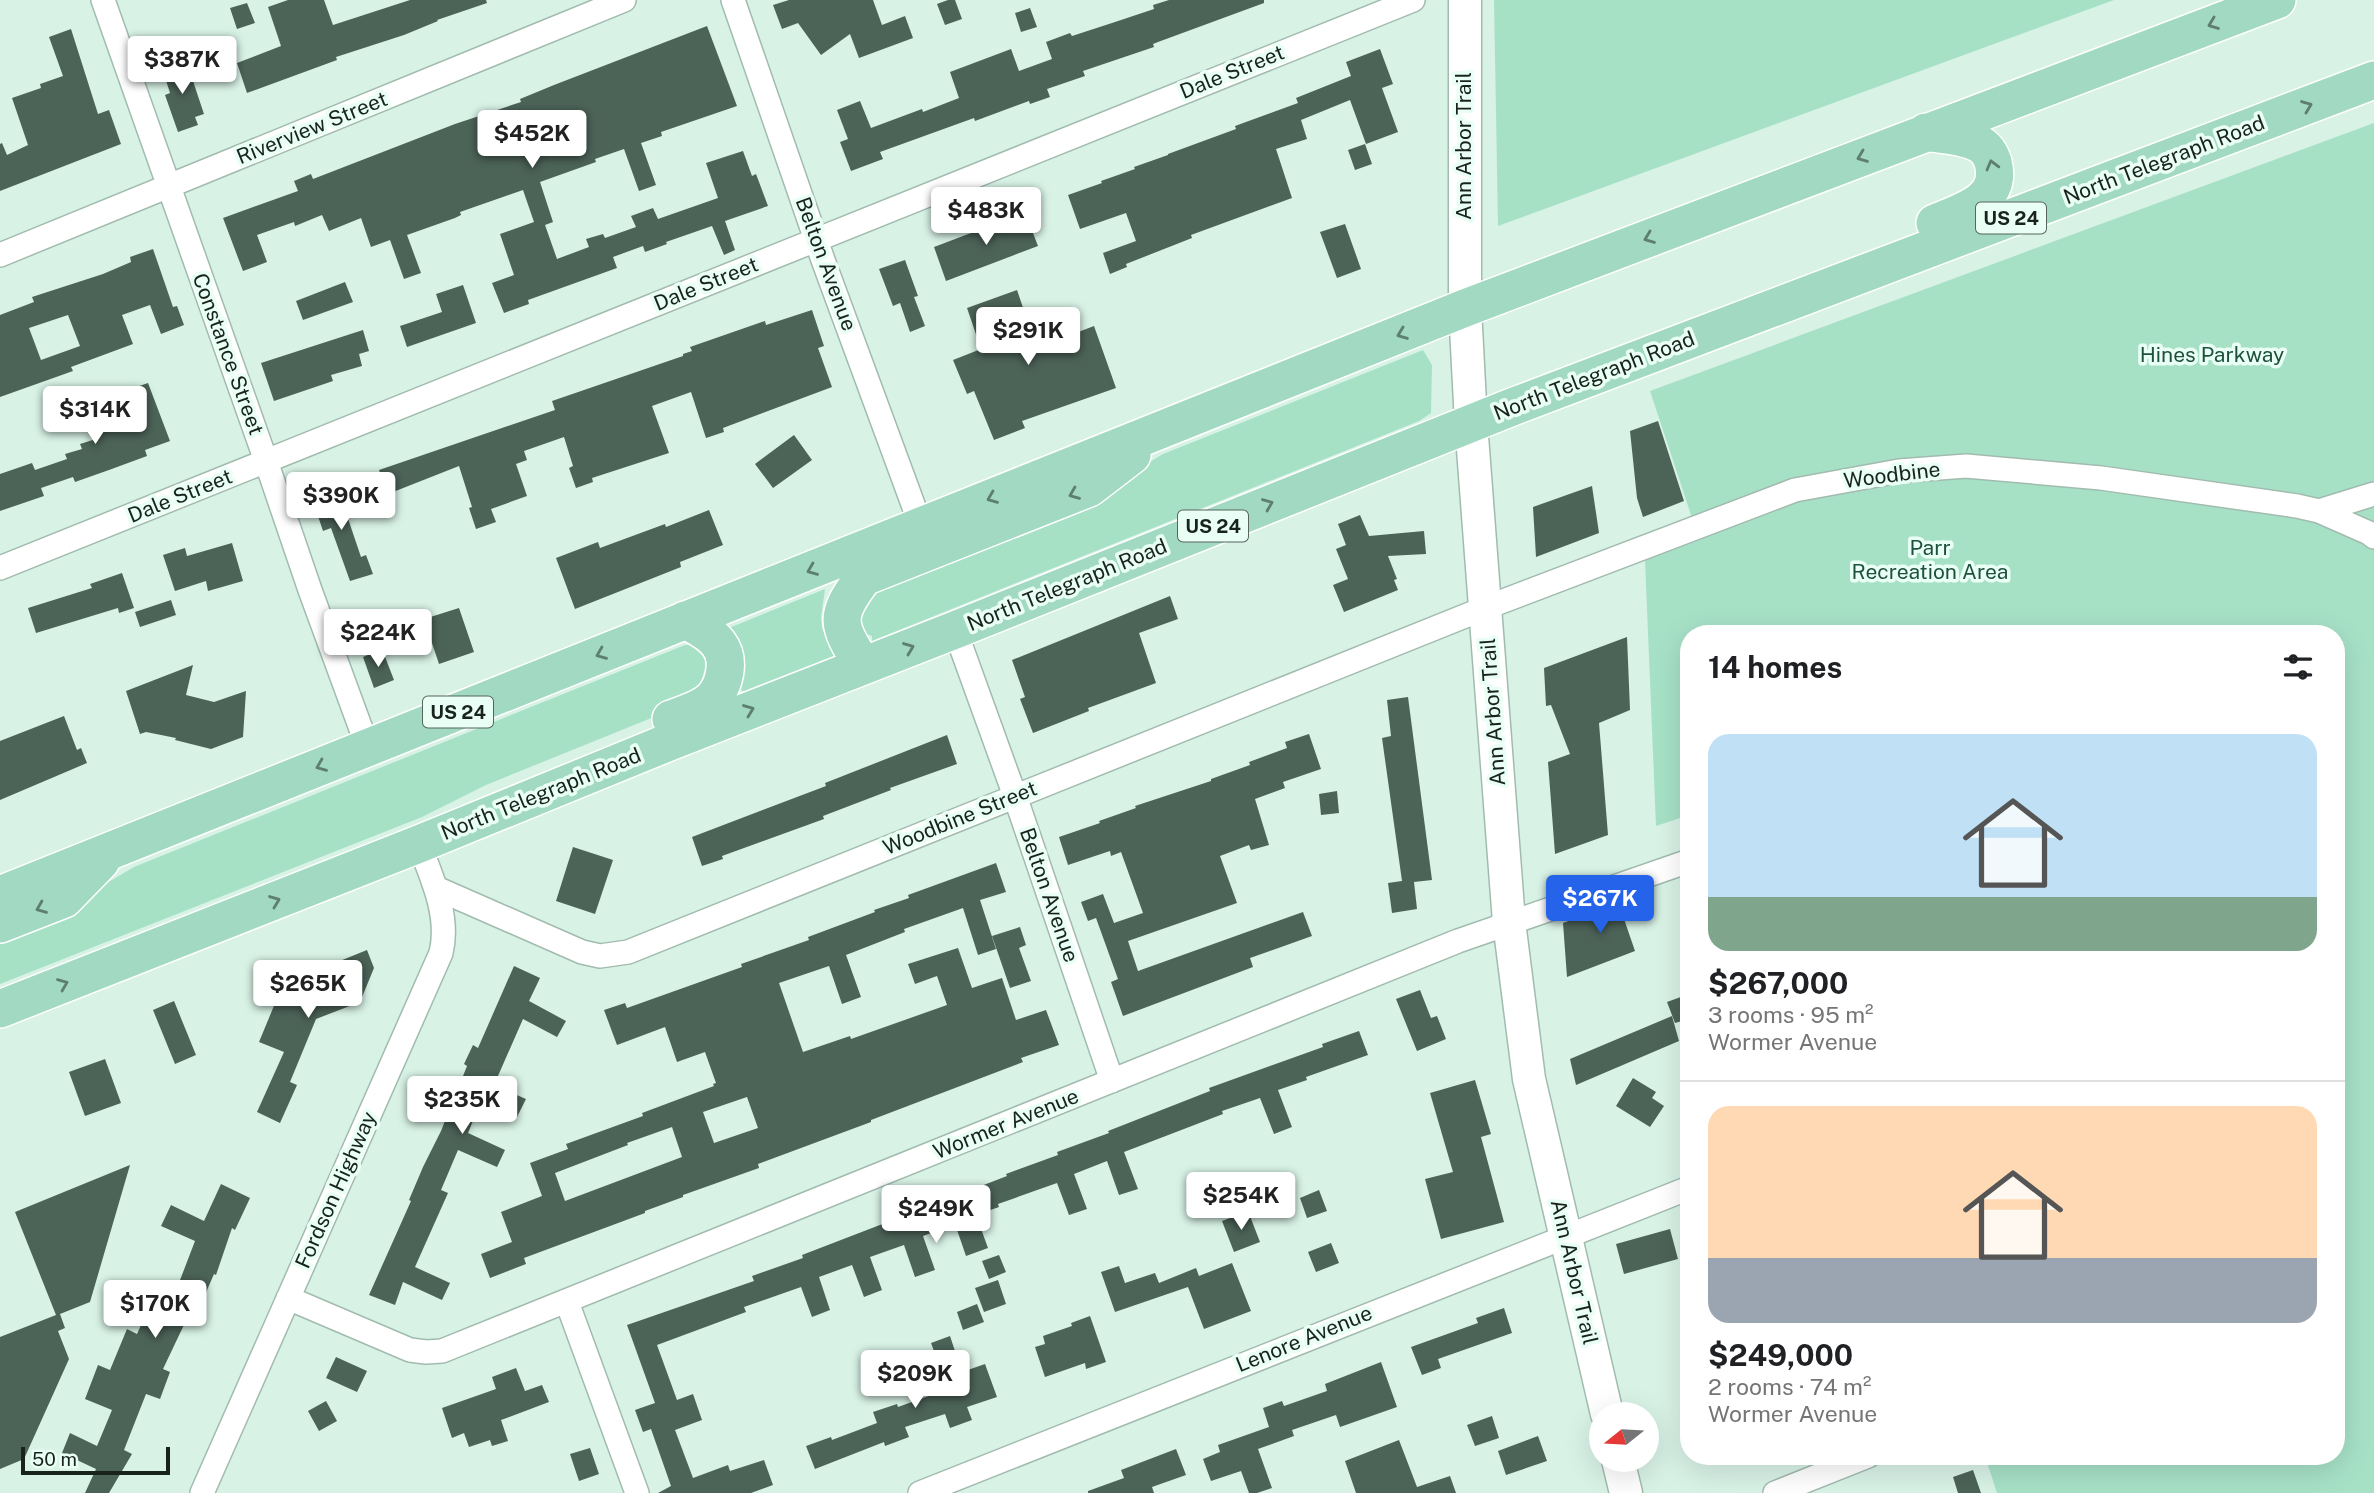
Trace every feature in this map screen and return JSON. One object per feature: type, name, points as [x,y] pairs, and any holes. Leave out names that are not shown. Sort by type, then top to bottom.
[{"type":"main road","name":"US 24","points":[[0,895],[1465,308],[2277,0]]},
{"type":"main road","name":"North Telegraph Road","points":[[0,1009],[1471,423],[2374,80]]},
{"type":"main road","points":[[1647,355],[1709,310],[1926,227],[1970,209],[1981,201],[1992,189],[1996,175],[1991,157],[1985,148],[1975,141],[1926,132]]},
{"type":"main road","points":[[863,666],[847,640],[842,617],[845,601],[864,577],[1089,488],[1170,426]]},
{"type":"main road","points":[[504,808],[580,758],[707,704],[715,696],[727,668],[723,650],[706,631],[685,620]]},
{"type":"main road","points":[[0,924],[64,898],[111,850]]},
{"type":"street","name":"Constance Street","points":[[103,0],[368,748]]},
{"type":"street","name":"Riverview Street","points":[[0,255],[624,0]]},
{"type":"street","name":"Belton Avenue","points":[[733,0],[816,239],[921,526]]},
{"type":"street","name":"Dale Street","points":[[0,568],[1413,0]]},
{"type":"street","name":"Ann Arbor Trail","points":[[1465,0],[1465,308],[1471,423],[1509,922],[1529,1079],[1605,1402]]},
{"type":"street","name":"Woodbine","points":[[1485,608],[1796,490],[1899,471],[1965,466],[2101,478],[2319,511],[2374,537]]},
{"type":"street","name":"Woodbine","points":[[2319,511],[2374,494]]},
{"type":"street","name":"Woodbine Street","points":[[436,888],[582,952],[614,956],[1485,608]]},
{"type":"street","name":"Belton Avenue","points":[[955,630],[1112,1081]]},
{"type":"street","name":"Fordson Highway","points":[[202,1493],[442,953],[444,929],[436,888],[419,844]]},
{"type":"street","name":"Wormer Avenue","points":[[288,1297],[410,1350],[442,1351],[1509,922],[1680,864]]},
{"type":"street","name":"Lenore Avenue","points":[[920,1493],[1680,1192]]},
{"type":"street","points":[[567,1302],[637,1493]]},
{"type":"street","points":[[1775,1493],[1845,1465]]},
{"type":"street","points":[[1621,1472],[1626,1493]]},
{"type":"green space","points":[[1494,0],[2114,0],[1498,226]]},
{"type":"green space","name":"Hines Parkway","points":[[2374,123],[2374,1493],[1997,1493],[1988,1465],[2345,1465],[2345,625],[1680,625],[1680,818],[1656,826],[1645,560],[1699,539],[1650,391]]},
{"type":"green space","points":[[1423,350],[1432,365],[1431,413],[1419,421],[872,641],[872,636],[864,633],[857,617],[864,592],[1103,490],[1163,454]]},
{"type":"green space","points":[[825,589],[822,628],[835,656],[747,692],[740,690],[729,628]]},
{"type":"green space","points":[[685,645],[694,646],[704,655],[705,670],[699,686],[676,708],[486,785],[422,817],[0,984],[0,932],[73,903],[134,867]]},
{"type":"building","points":[[288,0],[324,0],[333,25],[410,0],[486,0],[487,3],[437,20],[404,35],[336,57],[337,60],[247,93],[237,63],[281,46],[268,7]]},
{"type":"building","points":[[789,0],[873,0],[882,25],[905,16],[913,38],[859,58],[850,34],[821,55],[798,23],[782,29],[773,5]]},
{"type":"building","points":[[955,0],[962,19],[945,25],[937,4]]},
{"type":"building","points":[[1169,0],[1264,0],[1264,3],[1153,44],[1154,47],[1083,71],[1085,76],[1047,89],[1050,97],[1030,104],[1029,101],[975,121],[974,118],[880,152],[883,159],[851,171],[840,142],[848,139],[837,110],[860,101],[871,128],[922,109],[923,112],[959,98],[950,72],[1011,49],[1019,71],[1052,59],[1046,42],[1154,9],[1153,5]]},
{"type":"building","points":[[247,3],[255,23],[237,29],[230,8]]},
{"type":"building","points":[[1030,8],[1037,27],[1021,32],[1015,13]]},
{"type":"building","points":[[707,26],[737,106],[661,132],[662,136],[641,143],[656,185],[639,191],[624,149],[540,182],[553,222],[545,225],[557,259],[589,247],[586,239],[603,234],[605,238],[636,227],[631,216],[653,208],[658,219],[718,198],[706,163],[743,151],[752,176],[756,174],[768,206],[725,221],[735,250],[724,255],[712,226],[645,252],[643,246],[613,257],[617,268],[528,300],[529,304],[504,313],[492,283],[514,275],[500,234],[534,222],[523,190],[460,212],[461,215],[455,218],[407,235],[421,273],[404,279],[390,240],[371,247],[361,218],[329,231],[322,215],[295,226],[294,222],[257,235],[267,262],[243,271],[223,218],[298,191],[294,181],[311,174],[313,179],[455,124],[521,102],[520,99],[554,85]]},
{"type":"building","points":[[71,29],[98,114],[109,110],[121,144],[0,191],[0,144],[2,143],[7,155],[28,145],[12,98],[41,88],[40,84],[63,76],[49,37]]},
{"type":"building","points":[[1380,49],[1393,84],[1382,88],[1398,132],[1366,144],[1350,100],[1301,120],[1307,139],[1276,149],[1292,198],[1191,235],[1192,238],[1126,264],[1127,267],[1110,274],[1103,253],[1136,241],[1126,213],[1080,229],[1068,195],[1298,103],[1296,98],[1351,76],[1346,62]]},
{"type":"building","points":[[186,60],[204,114],[195,117],[198,125],[178,132],[165,95],[170,93],[162,68]]},
{"type":"building","points":[[1365,144],[1372,164],[1355,170],[1348,150]]},
{"type":"building","points":[[1021,214],[1026,215],[1038,246],[946,281],[934,247]]},
{"type":"building","points":[[1345,224],[1361,269],[1337,278],[1320,232]]},
{"type":"building","points":[[153,249],[173,307],[177,306],[184,325],[161,334],[150,305],[122,315],[133,344],[71,367],[73,371],[0,397],[0,315],[34,302],[32,297],[131,262],[130,257]],"holes":[[[68,315],[80,346],[41,360],[29,328]]]},
{"type":"building","points":[[905,260],[918,296],[914,297],[925,326],[910,332],[900,303],[893,306],[879,269]]},
{"type":"building","points":[[345,282],[353,302],[303,320],[296,301]]},
{"type":"building","points":[[463,285],[476,323],[407,347],[400,326],[442,312],[436,294]]},
{"type":"building","points":[[1017,290],[1032,334],[1043,331],[1047,344],[1094,326],[1116,388],[1022,421],[1025,428],[994,440],[974,391],[967,394],[953,360],[981,349],[967,308]]},
{"type":"building","points":[[812,310],[824,346],[818,348],[832,387],[723,428],[724,432],[706,438],[691,392],[652,406],[669,453],[592,478],[593,482],[576,488],[569,468],[573,466],[564,437],[524,451],[527,460],[516,464],[527,496],[491,509],[496,522],[476,529],[459,466],[388,494],[379,470],[555,410],[552,401],[683,356],[692,351],[690,347],[765,321],[766,325]]},
{"type":"building","points":[[363,330],[369,351],[359,354],[362,366],[331,375],[333,381],[274,401],[261,363]]},
{"type":"building","points":[[148,383],[170,441],[145,450],[147,456],[109,470],[75,482],[73,477],[41,488],[44,496],[0,511],[0,474],[32,463],[35,470],[67,459],[65,454],[82,449],[80,444],[96,439],[83,402],[101,395],[102,399]]},
{"type":"building","points":[[1658,421],[1684,501],[1643,517],[1637,498],[1630,431]]},
{"type":"building","points":[[794,435],[812,460],[773,488],[755,464]]},
{"type":"building","points":[[337,486],[361,557],[366,555],[373,574],[350,581],[331,528],[323,531],[311,495]]},
{"type":"building","points":[[1592,486],[1599,533],[1536,557],[1533,507]]},
{"type":"building","points":[[709,510],[723,545],[680,562],[681,567],[575,609],[556,558],[598,542],[600,548]]},
{"type":"building","points":[[1360,515],[1369,536],[1424,531],[1426,554],[1388,556],[1397,579],[1394,580],[1398,590],[1344,612],[1333,585],[1348,579],[1336,549],[1346,545],[1338,524]]},
{"type":"building","points":[[232,543],[243,581],[208,591],[206,581],[175,591],[163,555],[185,548],[187,556]]},
{"type":"building","points":[[122,573],[134,608],[119,613],[118,608],[36,633],[28,608],[92,588],[90,584]]},
{"type":"building","points":[[1170,596],[1178,619],[1139,633],[1156,683],[1088,708],[1089,711],[1033,733],[1020,699],[1025,697],[1012,660]]},
{"type":"building","points":[[171,600],[176,615],[140,627],[135,612]]},
{"type":"building","points":[[459,608],[474,652],[439,664],[424,619]]},
{"type":"building","points":[[1627,637],[1630,710],[1599,723],[1608,835],[1555,854],[1548,762],[1570,754],[1551,705],[1546,706],[1544,668]]},
{"type":"building","points":[[382,649],[394,680],[374,688],[363,657]]},
{"type":"building","points":[[193,665],[186,695],[214,702],[246,691],[243,737],[211,749],[175,740],[176,738],[146,732],[140,734],[126,691]]},
{"type":"building","points":[[1408,697],[1432,880],[1414,882],[1417,909],[1392,913],[1388,883],[1402,881],[1382,738],[1391,736],[1387,700]]},
{"type":"building","points":[[64,716],[77,750],[81,748],[87,763],[0,800],[0,741]]},
{"type":"building","points":[[1309,734],[1321,769],[1283,782],[1285,788],[1255,799],[1269,845],[1251,850],[1249,845],[1220,856],[1237,903],[1128,941],[1138,971],[1303,912],[1312,936],[1250,958],[1253,967],[1123,1016],[1111,982],[1118,979],[1096,918],[1088,921],[1081,902],[1103,894],[1114,923],[1143,913],[1121,852],[1111,856],[1110,851],[1068,865],[1059,837],[1100,823],[1099,821],[1136,808],[1135,806],[1250,765],[1249,762],[1287,748],[1285,742]]},
{"type":"building","points":[[947,735],[957,764],[890,788],[891,790],[823,816],[824,819],[722,856],[723,859],[702,866],[692,837],[826,786],[825,783]]},
{"type":"building","points":[[1337,791],[1339,813],[1321,815],[1319,794]]},
{"type":"building","points":[[573,847],[613,860],[595,914],[556,901]]},
{"type":"building","points":[[996,863],[1006,892],[980,900],[996,949],[978,955],[963,908],[904,929],[905,932],[846,955],[861,997],[842,1004],[829,966],[779,983],[803,1052],[850,1036],[851,1039],[947,1005],[937,976],[915,984],[908,964],[958,948],[972,988],[1002,978],[1016,1020],[1046,1010],[1059,1045],[1021,1058],[1023,1062],[758,1164],[759,1168],[524,1258],[526,1264],[490,1278],[481,1254],[512,1242],[501,1212],[542,1196],[530,1163],[568,1149],[566,1144],[643,1116],[642,1113],[716,1083],[705,1052],[677,1062],[665,1027],[617,1045],[604,1010],[625,1003],[627,1008],[742,967],[741,964],[809,940],[808,937],[909,898],[908,895]],"holes":[[[747,1097],[758,1128],[714,1143],[703,1112]],[[672,1127],[682,1157],[565,1201],[555,1173]]]},
{"type":"building","points":[[1648,892],[1645,911],[1624,919],[1635,951],[1567,977],[1563,923]]},
{"type":"building","points":[[1020,927],[1026,945],[1019,948],[1031,981],[1010,988],[992,936]]},
{"type":"building","points":[[367,950],[374,968],[360,1002],[316,1019],[290,1082],[297,1085],[280,1123],[257,1112],[284,1052],[259,1042],[283,984]]},
{"type":"building","points":[[514,966],[540,978],[529,1001],[566,1021],[557,1037],[523,1019],[494,1085],[526,1099],[517,1117],[481,1101],[468,1133],[505,1150],[497,1167],[458,1150],[441,1190],[448,1193],[415,1267],[450,1283],[442,1300],[403,1282],[395,1305],[369,1295],[441,1131],[467,1066],[464,1064],[473,1045],[478,1048]]},
{"type":"building","points":[[1420,990],[1431,1018],[1437,1016],[1446,1039],[1417,1051],[1396,999]]},
{"type":"building","points":[[1680,997],[1680,1022],[1675,1023],[1667,1002]]},
{"type":"building","points":[[174,1001],[196,1055],[175,1064],[153,1010]]},
{"type":"building","points":[[1672,1016],[1679,1041],[1576,1085],[1570,1059]]},
{"type":"building","points":[[1359,1031],[1368,1055],[1278,1090],[1292,1127],[1274,1134],[1260,1098],[1222,1111],[1223,1114],[1124,1152],[1138,1189],[1119,1195],[1107,1161],[1074,1174],[1087,1209],[1069,1215],[1057,1183],[998,1204],[999,1207],[976,1215],[988,1248],[966,1256],[955,1224],[923,1236],[935,1270],[915,1277],[904,1245],[870,1257],[882,1290],[864,1297],[852,1265],[819,1277],[830,1310],[812,1317],[801,1287],[744,1307],[746,1312],[657,1345],[677,1400],[693,1394],[702,1420],[675,1430],[693,1478],[728,1465],[730,1471],[764,1460],[773,1485],[751,1493],[658,1493],[671,1486],[651,1429],[643,1432],[635,1410],[655,1403],[627,1325],[754,1281],[752,1276],[803,1258],[802,1255],[1007,1176],[1006,1174],[1058,1155],[1057,1152],[1210,1091],[1209,1088],[1323,1047],[1322,1044]]},
{"type":"building","points":[[105,1059],[121,1103],[85,1116],[69,1072]]},
{"type":"building","points":[[1633,1078],[1656,1092],[1652,1098],[1664,1106],[1650,1127],[1616,1106]]},
{"type":"building","points":[[1475,1080],[1491,1134],[1481,1137],[1504,1222],[1441,1239],[1425,1179],[1453,1172],[1430,1093]]},
{"type":"building","points":[[130,1165],[90,1302],[60,1314],[65,1328],[58,1331],[69,1359],[24,1459],[0,1469],[0,1337],[56,1315],[15,1212]]},
{"type":"building","points":[[221,1184],[250,1198],[235,1230],[232,1228],[216,1275],[214,1274],[198,1311],[192,1308],[163,1369],[170,1372],[160,1399],[146,1394],[124,1450],[132,1454],[109,1493],[85,1493],[96,1469],[62,1453],[70,1433],[97,1446],[112,1410],[85,1399],[98,1365],[110,1370],[127,1329],[137,1334],[155,1294],[172,1301],[195,1241],[161,1226],[171,1205],[204,1221]]},
{"type":"building","points":[[1319,1190],[1327,1211],[1307,1218],[1300,1198]]},
{"type":"building","points":[[1248,1211],[1260,1242],[1234,1252],[1222,1221]]},
{"type":"building","points":[[1670,1229],[1678,1259],[1624,1274],[1616,1244]]},
{"type":"building","points":[[1331,1243],[1339,1263],[1316,1272],[1308,1252]]},
{"type":"building","points":[[999,1255],[1006,1272],[989,1279],[982,1261]]},
{"type":"building","points":[[1232,1263],[1251,1311],[1204,1329],[1188,1287],[1115,1312],[1101,1272],[1119,1266],[1125,1283],[1155,1273],[1159,1283],[1196,1268],[1199,1276]]},
{"type":"building","points":[[998,1280],[1006,1304],[984,1312],[975,1288]]},
{"type":"building","points":[[977,1304],[984,1322],[963,1330],[957,1312]]},
{"type":"building","points":[[1504,1308],[1512,1333],[1438,1359],[1441,1368],[1422,1375],[1411,1347],[1478,1323],[1476,1318]]},
{"type":"building","points":[[1090,1316],[1106,1362],[1086,1369],[1085,1363],[1045,1377],[1035,1347],[1045,1344],[1043,1336],[1072,1326],[1071,1323]]},
{"type":"building","points":[[950,1336],[962,1372],[985,1364],[997,1397],[967,1407],[972,1420],[950,1428],[945,1414],[905,1427],[909,1437],[885,1446],[884,1442],[815,1469],[806,1446],[831,1437],[832,1440],[877,1423],[873,1412],[897,1404],[898,1407],[948,1389],[931,1343]]},
{"type":"building","points":[[336,1357],[367,1371],[357,1392],[326,1378]]},
{"type":"building","points":[[1381,1362],[1397,1407],[1340,1427],[1336,1415],[1292,1430],[1294,1436],[1258,1449],[1272,1488],[1249,1493],[1241,1471],[1211,1481],[1203,1459],[1220,1452],[1218,1445],[1269,1427],[1263,1408],[1282,1401],[1284,1406],[1327,1391],[1325,1384]]},
{"type":"building","points":[[516,1368],[525,1391],[542,1385],[549,1402],[501,1420],[508,1441],[492,1446],[490,1440],[469,1447],[464,1433],[452,1438],[442,1408],[496,1389],[492,1377]]},
{"type":"building","points":[[326,1401],[337,1421],[319,1431],[308,1411]]},
{"type":"building","points":[[1492,1416],[1499,1438],[1475,1446],[1467,1425]]},
{"type":"building","points":[[1538,1436],[1547,1461],[1506,1475],[1498,1451]]},
{"type":"building","points":[[1399,1440],[1417,1487],[1450,1476],[1456,1493],[1356,1493],[1345,1461]]},
{"type":"building","points":[[590,1448],[599,1474],[579,1481],[570,1454]]},
{"type":"building","points":[[1176,1449],[1186,1475],[1152,1487],[1154,1493],[1088,1493],[1124,1478],[1121,1470]]},
{"type":"building","points":[[1973,1470],[1981,1493],[1958,1493],[1953,1477]]},
{"type":"park label","name":"Parr Recreation Area","points":[[1930,560]]}]
